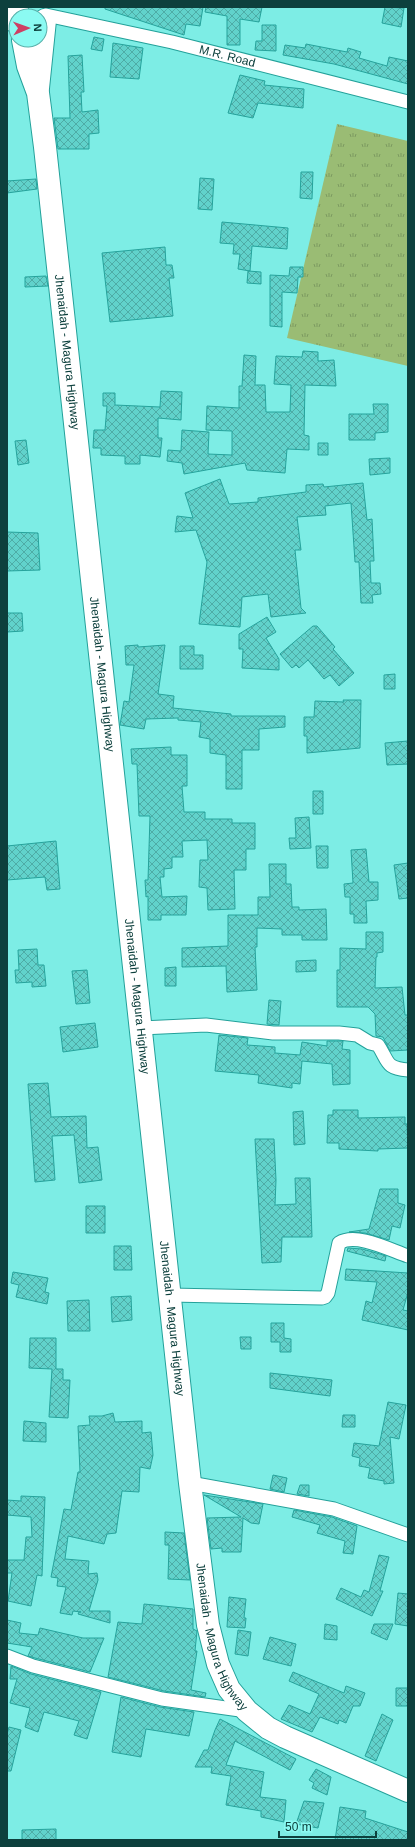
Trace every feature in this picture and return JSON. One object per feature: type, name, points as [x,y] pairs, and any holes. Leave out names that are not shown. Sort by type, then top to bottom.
[{"type":"highway","name":"Jhenaidah - Magura Highway","points":[[25,48],[28,66],[38,93]]},
{"type":"highway","name":"Jhenaidah - Magura Highway","points":[[41,48],[38,93],[190,1483],[212,1642],[222,1677],[229,1689],[247,1710],[268,1728],[285,1737],[408,1791]]},
{"type":"street","name":"M.R. Road","points":[[48,14],[172,42],[408,102]]},
{"type":"street","points":[[141,1028],[206,1025],[274,1033],[339,1033],[357,1035],[370,1043],[378,1045],[388,1064],[396,1069],[408,1070]]},
{"type":"street","points":[[170,1295],[322,1298],[328,1293],[339,1243],[345,1239],[358,1239],[408,1256]]},
{"type":"street","points":[[190,1483],[334,1509],[408,1535]]},
{"type":"street","points":[[7,1656],[33,1666],[162,1699],[247,1710]]},
{"type":"green space","points":[[337,124],[408,141],[408,366],[287,338]]},
{"type":"building","points":[[105,7],[203,7],[200,26],[186,24],[184,35],[105,9]]},
{"type":"building","points":[[206,7],[262,7],[259,22],[240,19],[240,45],[227,45],[227,16],[205,12]]},
{"type":"building","points":[[385,7],[404,8],[401,27],[382,23]]},
{"type":"building","points":[[262,25],[276,25],[276,51],[255,50],[256,41],[262,41]]},
{"type":"building","points":[[94,37],[104,39],[102,51],[91,49]]},
{"type":"building","points":[[113,43],[143,48],[139,79],[110,77]]},
{"type":"building","points":[[306,44],[347,52],[348,48],[361,52],[359,58],[387,66],[389,57],[408,61],[408,84],[334,64],[283,55],[285,45],[305,48]]},
{"type":"building","points":[[82,55],[84,92],[81,92],[82,112],[98,110],[99,133],[89,134],[89,149],[58,149],[54,118],[70,118],[68,56]]},
{"type":"building","points":[[240,75],[265,81],[264,85],[304,89],[303,108],[258,103],[253,118],[228,113]]},
{"type":"building","points":[[301,172],[313,172],[312,199],[300,198]]},
{"type":"building","points":[[200,178],[214,179],[212,210],[198,209]]},
{"type":"building","points":[[36,179],[37,189],[7,193],[7,181]]},
{"type":"building","points":[[222,222],[288,228],[287,249],[252,246],[250,271],[238,269],[240,254],[233,254],[234,244],[220,243]]},
{"type":"building","points":[[165,247],[166,265],[172,265],[174,278],[169,278],[173,316],[110,322],[102,253]]},
{"type":"building","points":[[290,267],[303,267],[303,277],[298,277],[297,293],[282,292],[282,327],[270,326],[270,275],[289,276]]},
{"type":"building","points":[[248,271],[261,272],[261,284],[247,283]]},
{"type":"building","points":[[46,276],[48,286],[25,287],[25,277]]},
{"type":"building","points":[[303,351],[318,352],[318,361],[334,360],[336,386],[305,385],[304,435],[309,436],[309,450],[287,449],[285,473],[247,470],[245,463],[184,474],[182,463],[167,461],[168,450],[181,451],[182,430],[209,432],[208,454],[232,455],[232,431],[206,430],[207,406],[239,408],[239,386],[242,386],[244,355],[256,356],[255,385],[265,385],[266,412],[290,412],[291,385],[274,384],[276,356],[302,357]]},
{"type":"building","points":[[161,391],[182,392],[181,420],[158,418],[158,438],[162,438],[160,457],[140,455],[140,464],[125,464],[125,456],[101,455],[101,448],[93,448],[94,430],[105,430],[107,406],[103,406],[103,393],[115,393],[115,405],[160,407]]},
{"type":"building","points":[[373,404],[388,404],[388,432],[375,433],[375,440],[349,440],[349,414],[374,414]]},
{"type":"building","points":[[26,440],[29,463],[18,465],[15,441]]},
{"type":"building","points":[[318,443],[328,443],[328,455],[318,455]]},
{"type":"building","points":[[390,458],[390,473],[370,475],[369,459]]},
{"type":"building","points":[[220,479],[229,504],[258,502],[258,498],[306,492],[306,485],[323,484],[324,487],[363,483],[367,520],[372,519],[374,561],[370,561],[371,583],[380,583],[381,594],[372,595],[373,603],[361,603],[359,562],[355,562],[351,503],[325,506],[326,515],[297,517],[301,550],[295,550],[301,608],[306,613],[271,617],[268,594],[242,597],[240,627],[199,624],[207,562],[196,530],[175,532],[177,516],[193,518],[185,493]]},
{"type":"building","points":[[7,532],[38,533],[40,570],[7,571]]},
{"type":"building","points":[[7,613],[22,613],[23,631],[7,632]]},
{"type":"building","points":[[267,617],[276,632],[266,638],[279,659],[279,670],[242,668],[243,649],[239,649],[239,634]]},
{"type":"building","points":[[313,626],[317,626],[335,647],[333,649],[354,673],[339,686],[330,675],[324,679],[308,660],[299,668],[296,665],[292,668],[280,654]]},
{"type":"building","points":[[138,645],[138,647],[165,645],[158,694],[174,696],[173,708],[231,714],[231,716],[285,716],[285,727],[259,729],[259,750],[242,750],[242,789],[226,789],[226,755],[210,753],[210,739],[199,737],[201,722],[178,720],[178,718],[146,719],[144,729],[120,725],[124,701],[129,702],[134,665],[126,665],[125,646]]},
{"type":"building","points":[[180,646],[194,646],[194,655],[203,655],[203,669],[180,669]]},
{"type":"building","points":[[395,674],[395,689],[384,689],[384,675]]},
{"type":"building","points":[[343,700],[361,700],[360,748],[307,753],[307,736],[304,736],[304,717],[314,717],[315,701],[344,702]]},
{"type":"building","points":[[408,741],[408,764],[387,765],[385,743]]},
{"type":"building","points":[[171,747],[171,755],[187,755],[187,786],[182,786],[184,812],[205,812],[205,819],[232,819],[232,823],[255,823],[255,849],[246,849],[246,870],[234,870],[235,909],[208,910],[207,888],[199,887],[200,860],[208,860],[207,840],[182,841],[183,857],[172,857],[172,868],[164,869],[164,877],[160,877],[162,897],[187,896],[186,915],[161,915],[161,920],[148,920],[148,896],[146,897],[145,880],[148,880],[150,816],[139,816],[137,764],[132,764],[131,749]]},
{"type":"building","points":[[313,791],[323,791],[323,814],[313,814]]},
{"type":"building","points":[[309,817],[311,848],[290,849],[289,838],[296,838],[295,818]]},
{"type":"building","points":[[56,841],[60,889],[47,890],[45,877],[7,880],[7,846]]},
{"type":"building","points":[[316,846],[328,846],[328,868],[317,868]]},
{"type":"building","points":[[366,849],[369,882],[378,882],[378,900],[366,901],[367,923],[354,923],[354,914],[350,914],[350,897],[345,897],[344,884],[353,883],[351,850]]},
{"type":"building","points":[[408,863],[408,898],[399,899],[394,865]]},
{"type":"building","points":[[269,864],[286,864],[286,884],[291,884],[292,907],[299,907],[299,910],[326,909],[327,940],[302,940],[302,935],[282,935],[282,929],[257,928],[257,947],[255,947],[257,990],[227,992],[226,966],[182,967],[182,948],[228,946],[228,915],[258,915],[258,897],[270,897]]},
{"type":"building","points":[[366,932],[383,932],[383,952],[377,953],[376,957],[375,988],[402,987],[405,1015],[408,1015],[408,1050],[390,1051],[383,1037],[376,1036],[375,1014],[368,1007],[337,1007],[337,970],[340,970],[340,948],[366,949]]},
{"type":"building","points":[[37,949],[38,965],[44,965],[46,986],[32,987],[32,982],[16,983],[15,970],[19,970],[18,950]]},
{"type":"building","points":[[316,960],[316,971],[296,972],[296,961]]},
{"type":"building","points":[[176,967],[176,986],[165,986],[165,968]]},
{"type":"building","points":[[87,970],[90,1003],[76,1004],[72,971]]},
{"type":"building","points":[[269,1000],[281,1001],[279,1025],[267,1024]]},
{"type":"building","points":[[95,1023],[98,1047],[63,1052],[60,1027]]},
{"type":"building","points":[[219,1035],[248,1038],[247,1045],[275,1047],[275,1053],[300,1055],[302,1042],[327,1046],[327,1041],[343,1041],[342,1049],[350,1050],[350,1084],[333,1085],[332,1064],[302,1061],[300,1084],[292,1083],[292,1088],[258,1083],[259,1075],[215,1071]]},
{"type":"building","points":[[48,1083],[51,1117],[86,1116],[87,1148],[98,1147],[102,1180],[79,1183],[74,1135],[52,1136],[55,1180],[35,1182],[28,1084]]},
{"type":"building","points":[[333,1110],[358,1110],[358,1118],[405,1117],[405,1124],[407,1124],[408,1148],[378,1149],[378,1151],[339,1149],[339,1143],[327,1143],[328,1115],[333,1115]]},
{"type":"building","points":[[303,1111],[305,1144],[294,1145],[293,1112]]},
{"type":"building","points":[[255,1139],[274,1139],[276,1180],[275,1205],[296,1204],[295,1178],[310,1178],[312,1237],[282,1237],[281,1262],[262,1263]]},
{"type":"building","points":[[380,1189],[398,1189],[398,1203],[405,1205],[400,1228],[392,1226],[389,1240],[365,1233],[349,1232],[369,1229]]},
{"type":"building","points":[[86,1206],[105,1206],[105,1233],[86,1233]]},
{"type":"building","points":[[114,1246],[131,1246],[132,1270],[114,1270]]},
{"type":"building","points":[[348,1248],[362,1249],[386,1256],[385,1261],[347,1251]]},
{"type":"building","points":[[346,1269],[408,1273],[408,1292],[403,1310],[408,1311],[408,1330],[362,1320],[366,1301],[372,1303],[377,1282],[345,1280]]},
{"type":"building","points":[[13,1272],[48,1278],[45,1292],[49,1293],[47,1304],[16,1297],[19,1285],[11,1283]]},
{"type":"building","points":[[131,1296],[132,1320],[112,1322],[111,1297]]},
{"type":"building","points":[[89,1300],[90,1331],[68,1331],[67,1301]]},
{"type":"building","points":[[271,1323],[284,1323],[284,1338],[291,1339],[291,1352],[280,1352],[280,1342],[271,1342]]},
{"type":"building","points":[[240,1337],[251,1337],[251,1349],[241,1349]]},
{"type":"building","points":[[30,1338],[56,1338],[56,1369],[63,1369],[63,1380],[70,1380],[68,1418],[49,1417],[52,1369],[29,1368]]},
{"type":"building","points":[[270,1373],[332,1380],[330,1396],[270,1388]]},
{"type":"building","points":[[388,1402],[406,1405],[399,1439],[390,1437],[394,1483],[384,1484],[384,1481],[368,1478],[370,1468],[359,1466],[360,1458],[352,1456],[354,1443],[379,1446]]},
{"type":"building","points":[[113,1413],[115,1422],[142,1421],[142,1433],[151,1432],[153,1455],[150,1469],[140,1467],[139,1492],[122,1491],[116,1533],[107,1534],[104,1544],[68,1536],[65,1559],[89,1561],[88,1574],[97,1573],[98,1580],[89,1611],[110,1611],[110,1623],[78,1614],[81,1612],[73,1611],[72,1615],[60,1613],[66,1587],[57,1586],[58,1578],[51,1577],[64,1509],[71,1510],[78,1472],[80,1472],[78,1426],[90,1425],[89,1416],[102,1416]]},
{"type":"building","points":[[343,1415],[355,1415],[355,1427],[342,1427]]},
{"type":"building","points":[[24,1421],[46,1423],[46,1442],[23,1441]]},
{"type":"building","points":[[273,1475],[287,1478],[284,1492],[270,1489]]},
{"type":"building","points":[[300,1485],[309,1485],[309,1496],[297,1494]]},
{"type":"building","points":[[204,1495],[263,1504],[259,1524],[251,1523],[243,1518],[241,1552],[222,1552],[222,1548],[211,1549],[207,1518],[241,1517]]},
{"type":"building","points":[[21,1496],[45,1497],[42,1576],[37,1575],[31,1606],[8,1601],[12,1573],[7,1573],[7,1560],[24,1560],[26,1537],[32,1537],[31,1517],[7,1515],[7,1500],[21,1501]]},
{"type":"building","points":[[294,1510],[332,1517],[357,1526],[353,1554],[343,1553],[345,1541],[317,1533],[320,1525],[292,1517]]},
{"type":"building","points":[[165,1532],[184,1533],[190,1580],[168,1579],[169,1545],[165,1545]]},
{"type":"building","points":[[379,1555],[389,1557],[380,1591],[383,1591],[372,1616],[336,1599],[341,1588],[361,1597],[364,1590],[369,1592]]},
{"type":"building","points":[[398,1593],[408,1594],[408,1626],[395,1624]]},
{"type":"building","points":[[229,1597],[246,1599],[244,1618],[246,1618],[245,1628],[227,1627]]},
{"type":"building","points":[[144,1604],[193,1609],[193,1629],[197,1631],[195,1651],[197,1651],[191,1690],[206,1693],[205,1697],[164,1691],[108,1677],[118,1622],[142,1624]]},
{"type":"building","points":[[7,1620],[21,1623],[19,1633],[38,1635],[40,1628],[83,1638],[104,1638],[90,1672],[28,1656],[32,1647],[7,1643]]},
{"type":"building","points":[[325,1624],[337,1626],[337,1640],[324,1639]]},
{"type":"building","points":[[374,1624],[393,1624],[387,1640],[371,1633]]},
{"type":"building","points":[[238,1630],[251,1632],[248,1656],[235,1654]]},
{"type":"building","points":[[270,1637],[296,1644],[291,1666],[263,1659]]},
{"type":"building","points":[[11,1666],[31,1674],[101,1692],[87,1739],[74,1735],[79,1721],[44,1712],[38,1732],[25,1727],[30,1708],[10,1703],[17,1679],[10,1679]]},
{"type":"building","points":[[293,1672],[344,1693],[346,1686],[365,1693],[360,1706],[353,1706],[346,1723],[339,1720],[338,1724],[320,1717],[312,1732],[281,1719],[289,1705],[310,1714],[319,1694],[289,1681]]},
{"type":"building","points":[[396,1688],[408,1688],[408,1706],[396,1706]]},
{"type":"building","points":[[121,1697],[160,1707],[194,1712],[189,1736],[146,1729],[141,1757],[112,1752]]},
{"type":"building","points":[[382,1714],[393,1720],[376,1761],[365,1756]]},
{"type":"building","points":[[220,1719],[296,1759],[290,1770],[235,1741],[226,1765],[264,1772],[260,1797],[286,1800],[284,1822],[261,1817],[261,1811],[226,1805],[231,1776],[211,1773],[212,1767],[195,1767],[204,1750],[208,1750]]},
{"type":"building","points":[[9,1727],[21,1730],[11,1771],[7,1771],[7,1734]]},
{"type":"building","points":[[316,1769],[331,1777],[327,1795],[312,1788],[314,1783],[309,1780]]},
{"type":"building","points":[[304,1801],[324,1803],[318,1828],[296,1824]]},
{"type":"building","points":[[340,1807],[366,1811],[365,1818],[408,1832],[408,1840],[335,1840]]},
{"type":"building","points":[[56,1829],[56,1840],[22,1840],[22,1830]]}]
